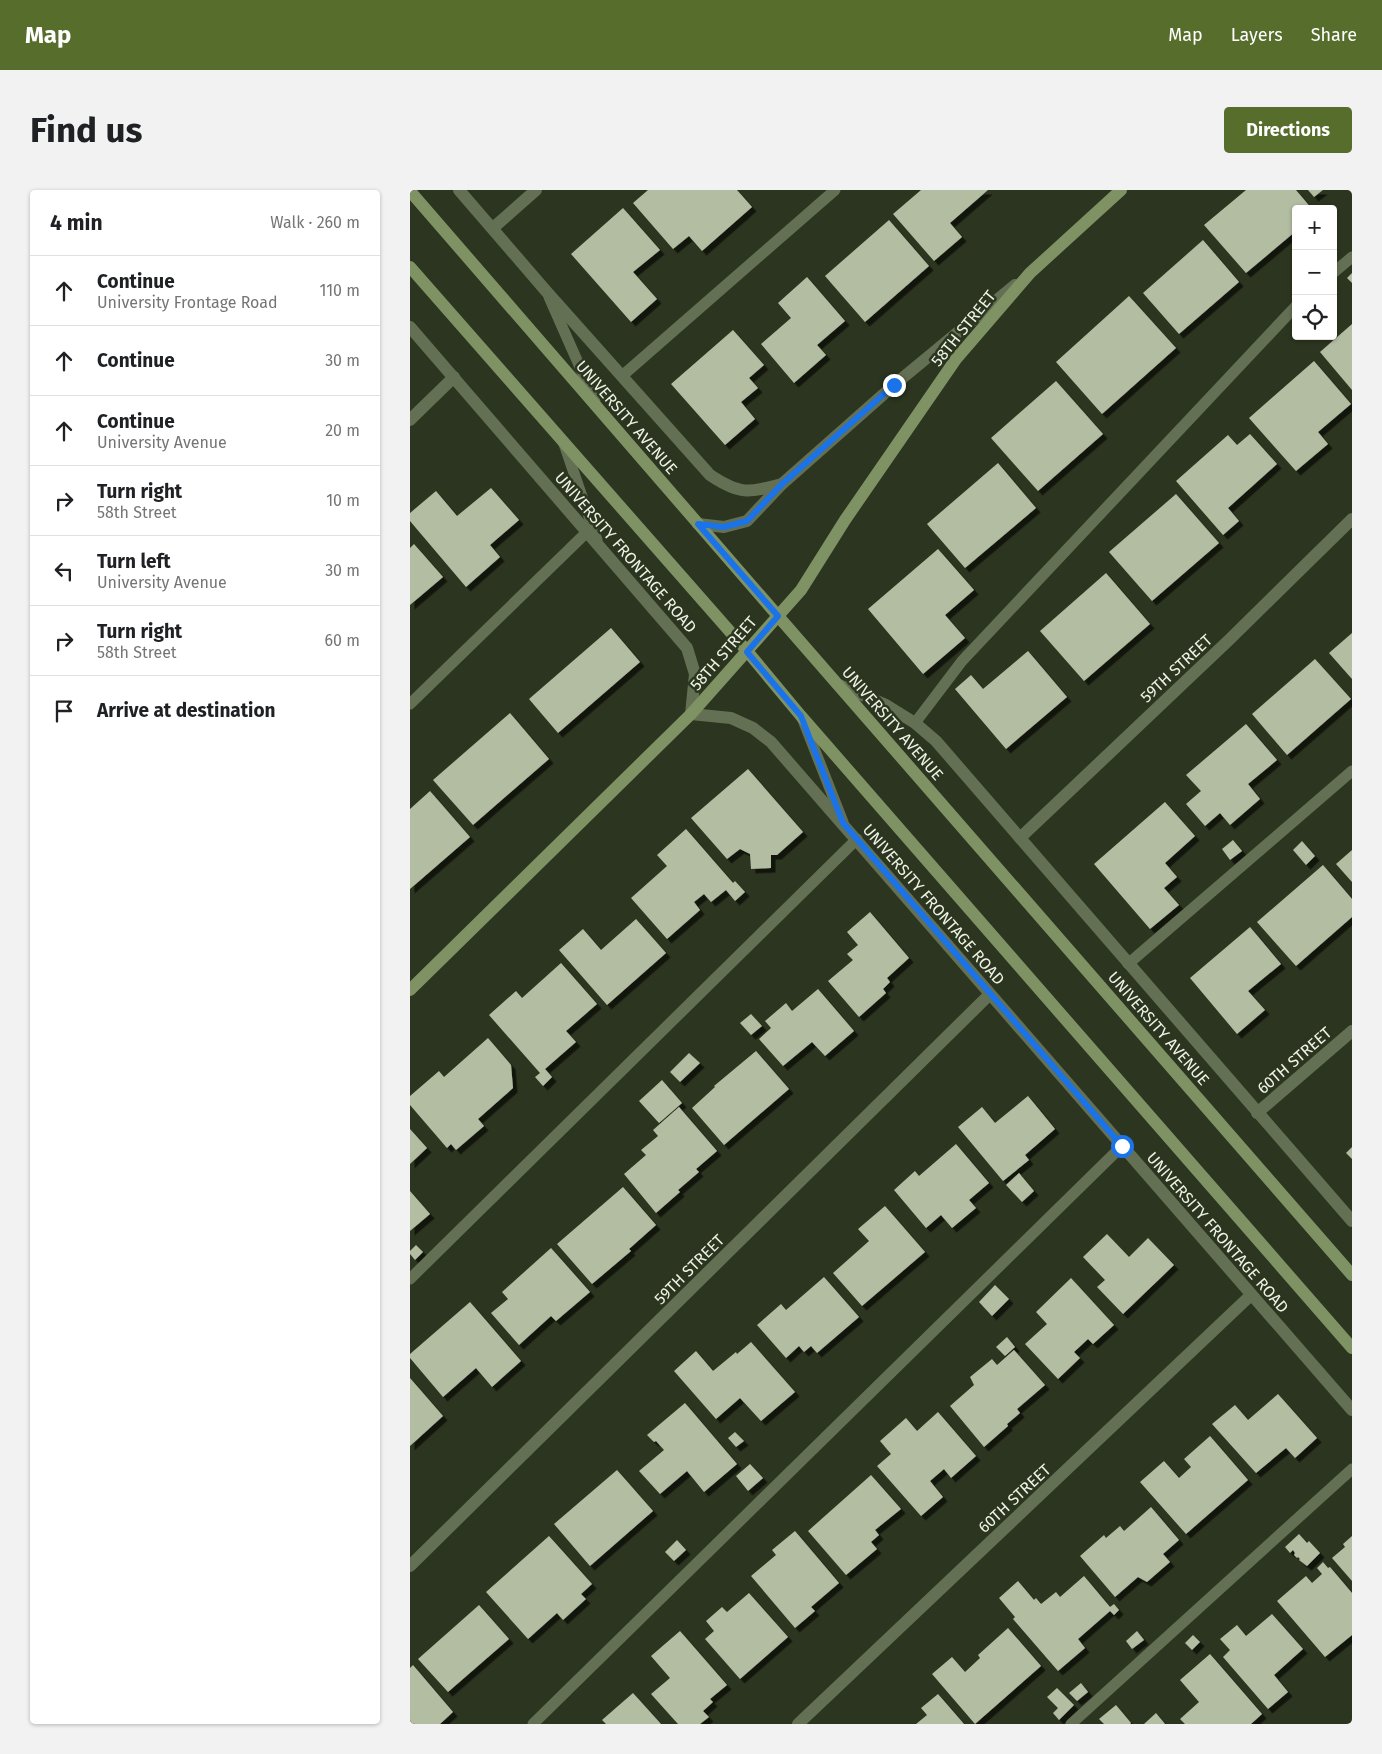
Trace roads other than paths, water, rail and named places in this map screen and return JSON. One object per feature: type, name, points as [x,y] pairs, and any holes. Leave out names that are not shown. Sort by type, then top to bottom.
[{"type":"main road","name":"58TH STREET","points":[[410,990],[691,714],[747,652],[801,590],[850,511],[956,359],[1030,273],[1121,190]]},
{"type":"main road","name":"UNIVERSITY AVENUE","points":[[410,191],[1352,1275]]},
{"type":"main road","points":[[410,267],[1352,1348]]},
{"type":"street","points":[[458,190],[710,475],[728,487],[752,492],[782,484]]},
{"type":"street","points":[[493,228],[536,190]]},
{"type":"street","name":"58TH STREET","points":[[698,524],[724,527],[747,521],[782,484],[894,385],[1030,273]]},
{"type":"street","name":"UNIVERSITY FRONTAGE ROAD","points":[[410,326],[687,648],[694,674],[691,714],[731,718],[753,728],[771,742],[1352,1410]]},
{"type":"street","points":[[410,420],[454,377]]},
{"type":"street","name":"59TH STREET","points":[[1020,838],[1230,639],[1352,519]]},
{"type":"street","points":[[839,685],[886,705],[915,723],[936,741],[1352,1221]]},
{"type":"street","name":"59TH STREET","points":[[410,1566],[990,994]]},
{"type":"street","name":"60TH STREET","points":[[1257,1113],[1352,1031]]},
{"type":"street","name":"60TH STREET","points":[[798,1724],[1251,1295]]},
{"type":"lane","points":[[622,376],[835,190]]},
{"type":"lane","points":[[1337,270],[1352,257]]},
{"type":"lane","points":[[546,291],[598,407]]},
{"type":"lane","points":[[915,723],[962,661],[1292,310]]},
{"type":"lane","points":[[564,444],[599,545]]},
{"type":"lane","points":[[410,704],[587,532]]},
{"type":"lane","points":[[801,716],[843,823]]},
{"type":"lane","points":[[1128,964],[1352,771]]},
{"type":"lane","points":[[410,1279],[857,839]]},
{"type":"lane","points":[[532,1724],[1122,1146]]},
{"type":"lane","points":[[1070,1724],[1352,1469]]}]
